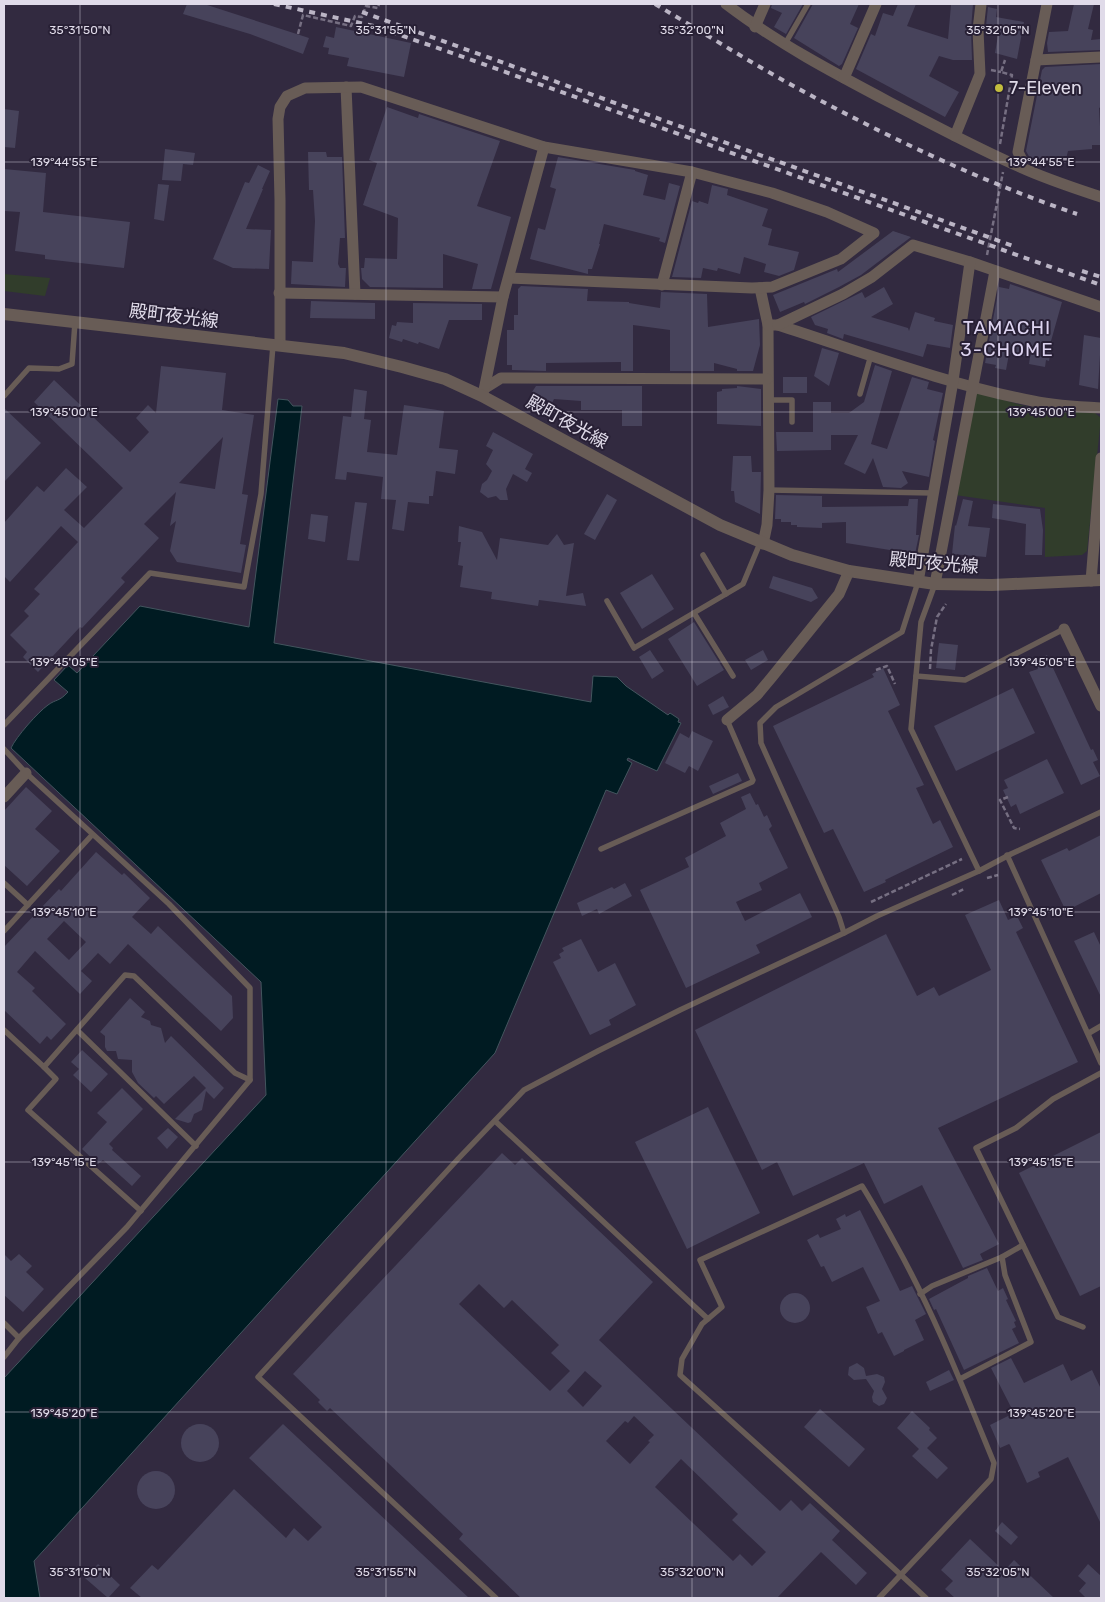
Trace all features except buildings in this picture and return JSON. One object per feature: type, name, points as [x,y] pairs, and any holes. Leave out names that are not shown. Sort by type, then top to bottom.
[{"type":"street","points":[[726,4],[755,27],[844,78],[955,136],[1021,167],[1101,197]]},
{"type":"street","points":[[755,27],[765,4]]},
{"type":"street","points":[[844,78],[876,4]]},
{"type":"street","points":[[955,136],[980,74],[978,30],[982,4]]},
{"type":"street","points":[[1021,167],[1022,160],[1018,152],[1048,4]]},
{"type":"street","points":[[1036,60],[1101,57]]},
{"type":"street","points":[[346,87],[355,294]]},
{"type":"street","points":[[277,345],[280,200],[278,119],[280,106],[287,96],[305,88],[361,87],[373,90],[544,147],[692,172],[772,193],[827,212],[874,233],[841,260],[772,287],[662,285],[509,278]]},
{"type":"street","points":[[483,392],[503,297],[544,147]]},
{"type":"street","points":[[662,285],[692,172]]},
{"type":"street","points":[[773,325],[843,294],[872,277],[913,245],[970,262],[1101,308]]},
{"type":"street","points":[[918,582],[970,262]]},
{"type":"street","points":[[935,584],[995,271]]},
{"type":"street","points":[[760,288],[773,325],[767,378],[768,518],[762,544]]},
{"type":"street","points":[[279,293],[503,297]]},
{"type":"street","name":"殿町夜光線","points":[[4,314],[344,354],[445,379],[483,392],[697,513],[762,544],[792,555],[849,571],[935,584],[992,585],[1096,580]]},
{"type":"street","points":[[773,325],[952,381],[1034,402],[1101,408]]},
{"type":"street","points":[[483,392],[501,378],[767,378]]},
{"type":"street","points":[[1096,580],[1101,458]]},
{"type":"street","points":[[727,720],[757,695],[789,656],[839,594],[849,571]]},
{"type":"street","points":[[1064,629],[1101,706]]},
{"type":"street","points":[[4,797],[26,773]]},
{"type":"lane","points":[[785,44],[808,4]]},
{"type":"lane","points":[[4,396],[29,368],[59,369],[72,364],[75,322]]},
{"type":"lane","points":[[4,725],[150,573],[244,587],[261,494],[277,345]]},
{"type":"lane","points":[[860,394],[871,355]]},
{"type":"lane","points":[[767,400],[792,400],[792,422]]},
{"type":"lane","points":[[769,490],[933,493]]},
{"type":"lane","points":[[607,602],[634,648],[743,584],[762,544]]},
{"type":"lane","points":[[703,555],[726,594]]},
{"type":"lane","points":[[844,933],[839,917],[761,743],[760,722],[776,707],[902,632],[918,582]]},
{"type":"lane","points":[[935,584],[921,622],[911,729],[979,870]]},
{"type":"lane","points":[[694,613],[733,676]]},
{"type":"lane","points":[[916,676],[965,680],[1064,629]]},
{"type":"lane","points":[[601,849],[752,782],[753,780],[727,720]]},
{"type":"lane","points":[[4,749],[26,773],[169,904],[250,988],[250,1080],[141,1211],[19,1338],[4,1357]]},
{"type":"lane","points":[[496,1598],[258,1377],[524,1090],[655,1022],[1101,812]]},
{"type":"lane","points":[[4,931],[92,835]]},
{"type":"lane","points":[[1007,855],[1089,1033],[1101,1064]]},
{"type":"lane","points":[[4,882],[28,905]]},
{"type":"lane","points":[[44,1067],[125,975],[134,976],[235,1073],[250,1080]]},
{"type":"lane","points":[[1089,1033],[1101,1026]]},
{"type":"lane","points":[[4,1030],[56,1079],[28,1110],[141,1211]]},
{"type":"lane","points":[[77,1030],[196,1146]]},
{"type":"lane","points":[[1083,1328],[1058,1317],[976,1148],[1016,1128],[1053,1098],[1101,1073]]},
{"type":"lane","points":[[495,1121],[708,1319]]},
{"type":"lane","points":[[879,1598],[901,1575],[991,1479],[994,1464],[960,1379],[920,1294],[897,1246],[862,1186],[700,1260],[722,1307],[702,1324],[682,1359],[680,1375],[901,1575],[926,1598]]},
{"type":"lane","points":[[920,1294],[932,1286],[1002,1257],[1024,1245]]},
{"type":"lane","points":[[960,1379],[1031,1342],[1004,1275],[1002,1257]]},
{"type":"lane","points":[[4,1323],[19,1338]]},
{"type":"path","points":[[298,34],[303,15],[352,26],[355,16],[362,16],[366,6],[378,8],[379,4]]},
{"type":"path","points":[[1000,144],[1012,75],[1001,72],[1004,60]]},
{"type":"path","points":[[930,669],[931,650],[937,617],[946,604]]},
{"type":"path","points":[[876,670],[887,666],[895,684]]},
{"type":"path","points":[[1008,797],[1000,800],[1014,828],[1020,829]]},
{"type":"path","points":[[871,902],[962,859]]},
{"type":"green space","points":[[4,274],[50,278],[45,296],[4,291]]},
{"type":"green space","points":[[975,392],[1029,407],[1095,413],[1101,418],[1087,551],[1082,555],[1045,557],[1045,508],[955,495]]},
{"type":"water","points":[[278,399],[288,400],[293,406],[302,406],[274,643],[591,702],[593,676],[617,677],[626,686],[668,715],[670,713],[679,719],[678,722],[681,723],[657,771],[628,758],[627,760],[632,763],[617,794],[606,790],[495,1053],[34,1561],[40,1598],[4,1598],[4,1378],[266,1095],[261,982],[11,748],[22,731],[39,713],[68,692],[54,680],[68,665],[77,673],[140,606],[249,627]]},
{"type":"railway","points":[[274,4],[374,26],[1101,285]]},
{"type":"railway","points":[[655,4],[771,73],[894,138],[966,171],[1077,214]]},
{"type":"railway","points":[[362,12],[1016,247]]},
{"type":"railway","points":[[1082,271],[1101,277]]},
{"type":"place","name":"7-Eleven","points":[[999,88]]},
{"type":"district","name":"TAMACHI 3-CHOME","points":[[1007,338]]}]
